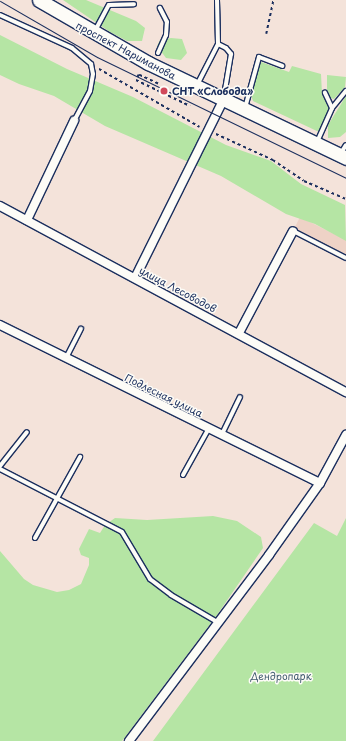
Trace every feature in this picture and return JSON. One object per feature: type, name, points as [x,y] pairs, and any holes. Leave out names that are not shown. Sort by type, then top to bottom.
[{"type":"main road","name":"проспект Нариманова","points":[[39,0],[94,33],[223,101],[316,144],[344,153]]},
{"type":"street","points":[[135,278],[223,101]]},
{"type":"street","points":[[27,220],[74,121]]},
{"type":"street","name":"улица Лесоводов","points":[[0,206],[239,333],[346,392]]},
{"type":"street","points":[[239,333],[293,231]]},
{"type":"street","name":"Подлесная улица","points":[[0,325],[320,483]]},
{"type":"street","points":[[129,741],[219,623],[320,483],[346,435]]},
{"type":"lane","points":[[196,87],[218,44],[217,0]]},
{"type":"lane","points":[[94,33],[109,5],[134,4]]},
{"type":"lane","points":[[158,53],[166,35],[167,22],[160,8]]},
{"type":"lane","points":[[0,16],[72,48],[91,64],[93,74],[90,91],[74,121]]},
{"type":"lane","points":[[218,44],[230,51],[231,59],[223,101]]},
{"type":"lane","points":[[244,111],[259,57],[282,66]]},
{"type":"lane","points":[[316,144],[332,108],[346,91]]},
{"type":"lane","points":[[325,93],[332,108]]},
{"type":"lane","points":[[293,231],[346,258]]},
{"type":"lane","points":[[66,358],[81,329]]},
{"type":"lane","points":[[222,434],[240,397]]},
{"type":"lane","points":[[183,475],[209,428]]},
{"type":"lane","points":[[0,466],[27,432]]},
{"type":"lane","points":[[35,538],[80,457]]},
{"type":"lane","points":[[0,470],[122,532],[139,564],[150,579],[171,595],[219,623]]},
{"type":"path","points":[[266,34],[273,0]]},
{"type":"path","points":[[158,84],[139,75],[136,80],[190,106]]},
{"type":"shaded area","points":[[300,217],[346,240],[346,260],[292,233]]},
{"type":"green space","points":[[63,0],[86,0],[136,21],[145,28],[142,41],[127,41],[110,32]]},
{"type":"green space","points":[[0,35],[67,69],[133,97],[226,145],[271,161],[301,184],[345,205],[346,241],[315,224],[286,214],[221,176],[105,126],[54,96],[19,84],[0,75]]},
{"type":"green space","points":[[171,38],[182,39],[187,53],[181,60],[166,58],[157,46],[160,40]]},
{"type":"green space","points":[[261,62],[289,72],[292,66],[321,74],[322,94],[330,110],[319,132],[253,101],[250,92]]},
{"type":"green space","points":[[327,75],[346,77],[345,87],[334,99],[330,98],[327,94]]},
{"type":"green space","points":[[346,96],[346,132],[340,137],[328,138],[328,125]]},
{"type":"green space","points":[[213,516],[237,521],[261,537],[263,548],[217,615],[122,741],[0,741],[0,551],[24,579],[33,585],[57,592],[69,590],[81,584],[89,565],[89,558],[81,555],[79,549],[89,529],[100,533],[105,525],[115,518],[147,520]]},
{"type":"green space","name":"Дендропарк","points":[[346,518],[346,741],[153,741],[314,523],[337,536]]},
{"type":"tram line","points":[[0,1],[97,57],[346,178]]},
{"type":"place","name":"СНТ «Слобода»","points":[[164,91]]}]
